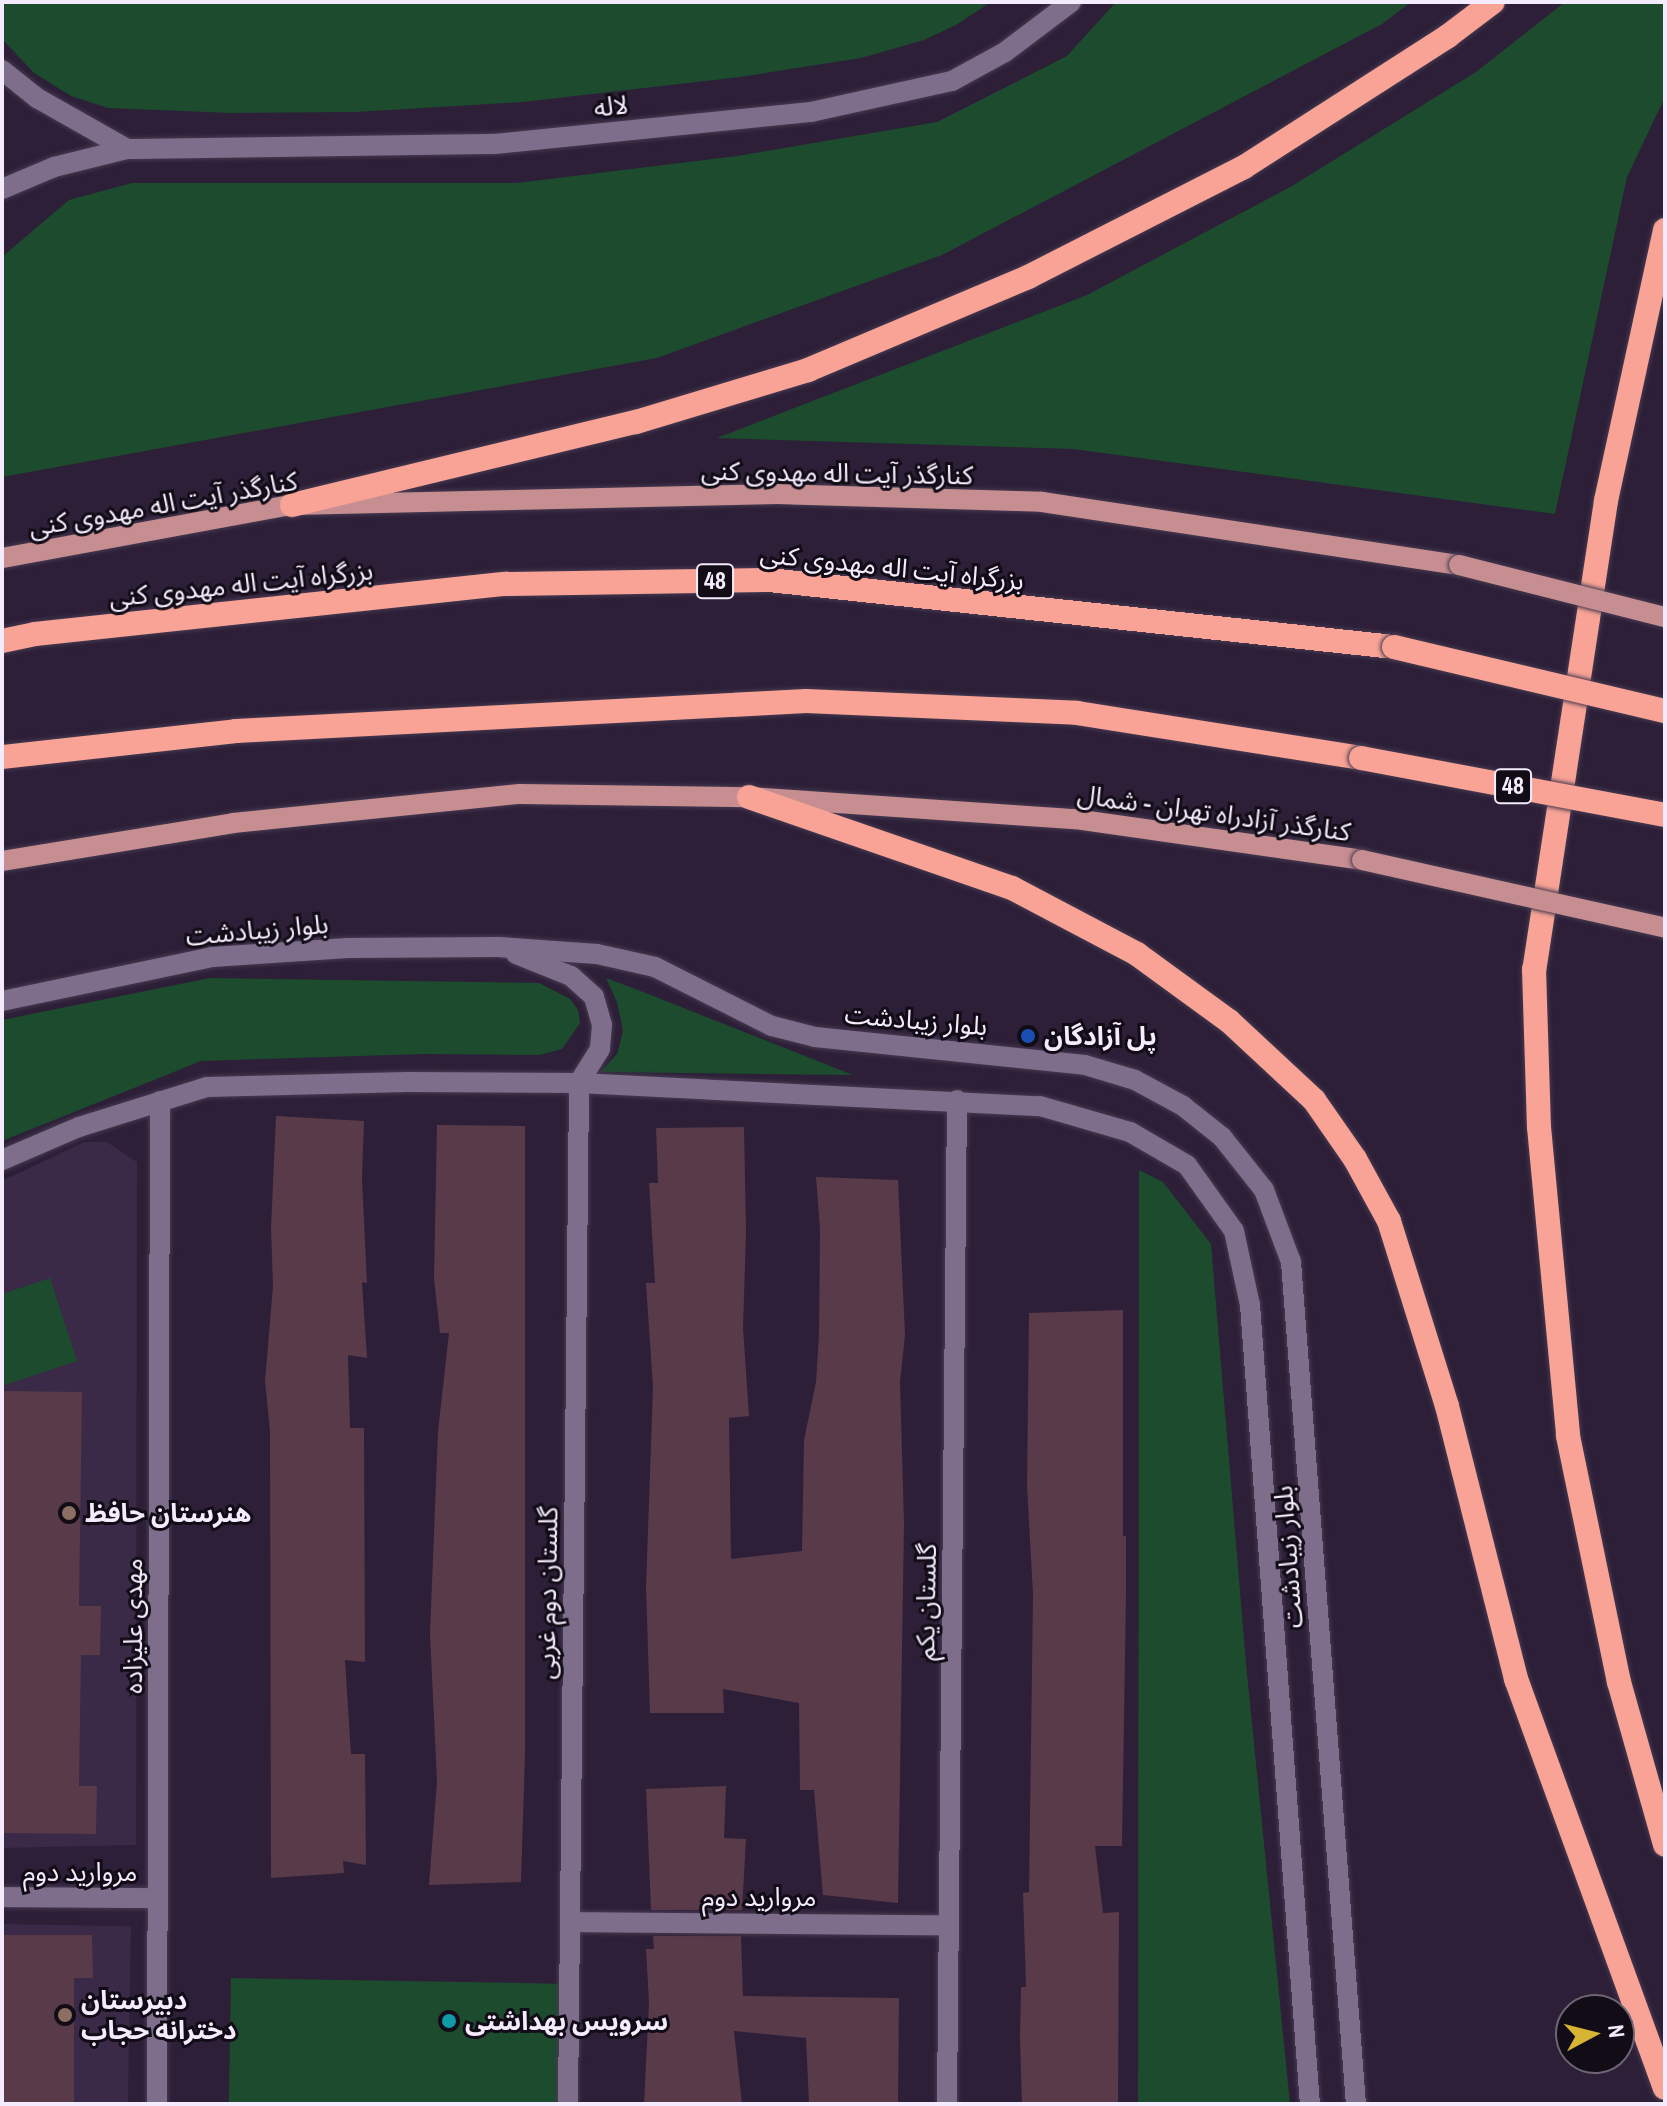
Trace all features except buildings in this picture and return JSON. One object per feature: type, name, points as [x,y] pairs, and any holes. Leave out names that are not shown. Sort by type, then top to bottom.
[{"type":"highway","points":[[292,505],[636,422],[808,370],[1028,277],[1244,167],[1448,36],[1493,2]]},
{"type":"highway","points":[[1665,230],[1606,501],[1534,969],[1539,1127],[1568,1436],[1619,1682],[1665,1845]]},
{"type":"highway","name":"بزرگراه آیت اله مهدوی کنی","points":[[2,641],[51,632],[506,584],[769,580],[1394,647],[1665,711]]},
{"type":"highway","name":"48","points":[[2,757],[236,731],[806,701],[1077,713],[1361,758],[1665,815]]},
{"type":"highway","points":[[749,797],[1012,888],[1137,954],[1229,1021],[1314,1100],[1355,1159],[1389,1221],[1447,1406],[1516,1679],[1665,2088]]},
{"type":"main road","name":"کنارگذر آیت اله مهدوی کنی","points":[[2,558],[292,505],[778,494],[1042,502],[1459,565],[1665,617]]},
{"type":"main road","points":[[2,861],[233,823],[520,794],[749,797]]},
{"type":"main road","name":"کنارگذر آزادراه تهران - شمال","points":[[749,797],[1075,819],[1362,860],[1665,928]]},
{"type":"street","name":"لاله","points":[[2,189],[54,167],[127,149],[495,144],[811,112],[952,81],[1005,52],[1071,2]]},
{"type":"street","points":[[2,70],[37,98],[127,149]]},
{"type":"street","points":[[498,947],[571,976],[594,997],[602,1025],[600,1049],[579,1083]]},
{"type":"street","name":"بلوار زیبادشت","points":[[2,1001],[212,957],[348,948],[498,947],[597,954],[655,967],[772,1026],[815,1037],[1085,1065],[1135,1080],[1183,1106],[1222,1137],[1264,1190],[1291,1262],[1356,2104]]},
{"type":"street","name":"بلوار زیبادشت","points":[[2,1160],[79,1127],[207,1087],[579,1083],[1040,1106],[1130,1132],[1187,1165],[1234,1231],[1250,1305],[1310,2104]]},
{"type":"street","name":"گلستان دوم غربی","points":[[568,2104],[579,1083]]},
{"type":"street","name":"گلستان یکم","points":[[947,2104],[957,1100]]},
{"type":"street","name":"مهدی علیزاده","points":[[157,2104],[160,1101]]},
{"type":"street","name":"مروارید دوم","points":[[2,1897],[158,1898]]},
{"type":"street","name":"مروارید دوم","points":[[570,1922],[948,1925]]},
{"type":"shaded area","name":"هنرستان حافظ","points":[[84,1142],[107,1142],[137,1162],[136,1845],[2,1848],[2,1181]]},
{"type":"shaded area","name":"دبیرستان دخترانه حجاب","points":[[2,1924],[131,1926],[128,2104],[2,2104]]},
{"type":"green space","points":[[2,2],[991,2],[956,25],[924,40],[861,58],[740,77],[523,102],[356,112],[231,113],[108,108],[71,96],[34,73],[3,40]]},
{"type":"green space","points":[[1116,2],[1411,2],[1382,24],[942,255],[657,358],[2,477],[2,257],[69,200],[132,183],[517,183],[737,156],[937,122],[1067,56]]},
{"type":"green space","points":[[1565,2],[1665,2],[1665,97],[1627,177],[1555,514],[1073,449],[717,438],[1087,295],[1292,186],[1476,72]]},
{"type":"green space","points":[[210,978],[539,983],[570,999],[578,1010],[580,1023],[562,1049],[539,1055],[424,1054],[201,1061],[2,1141],[2,1020]]},
{"type":"green space","points":[[606,978],[853,1075],[600,1072],[617,1054],[623,1031],[617,1002]]},
{"type":"green space","points":[[1139,1170],[1163,1182],[1211,1244],[1246,1663],[1290,2104],[1138,2104]]},
{"type":"green space","points":[[50,1278],[77,1361],[2,1386],[2,1294]]},
{"type":"green space","points":[[231,1978],[572,1984],[570,2104],[229,2104]]},
{"type":"place","name":"پل آزادگان","points":[[1028,1036]]},
{"type":"place","name":"هنرستان حافظ","points":[[69,1513]]},
{"type":"place","name":"دبیرستان دخترانه حجاب","points":[[65,2015]]},
{"type":"place","name":"سرویس بهداشتی","points":[[449,2021]]}]
